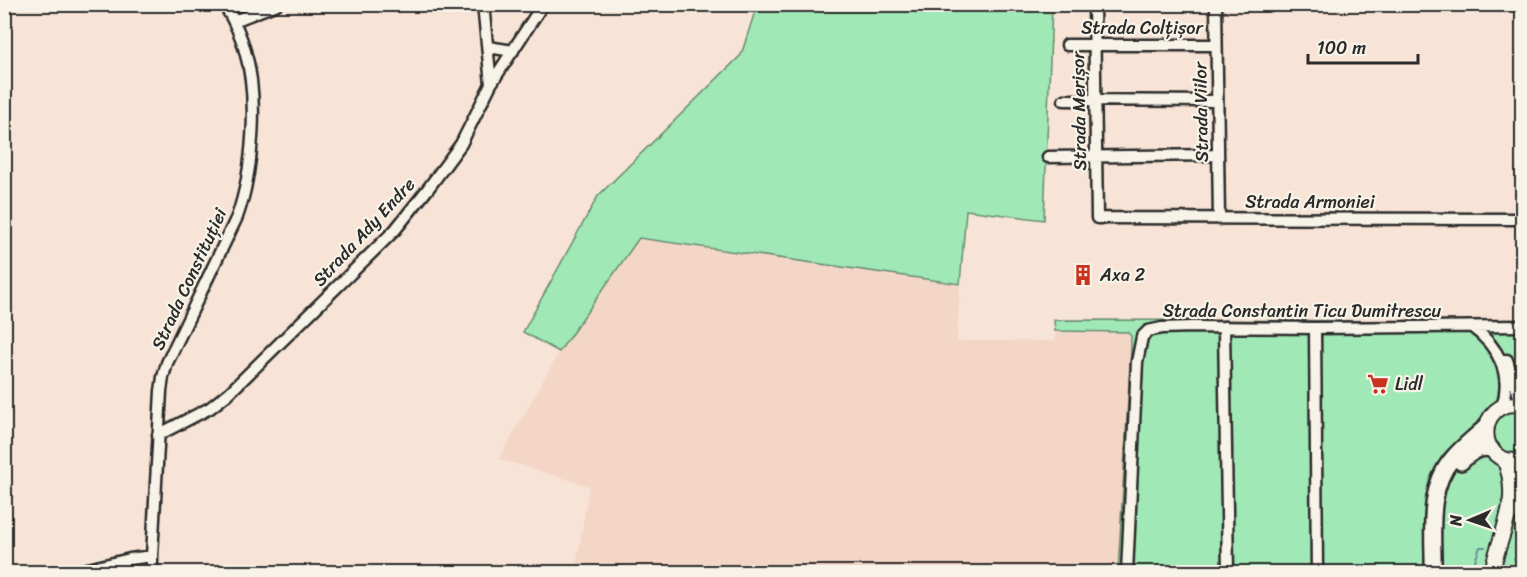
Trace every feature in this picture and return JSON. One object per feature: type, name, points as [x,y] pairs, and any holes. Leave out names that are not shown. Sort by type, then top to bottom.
[{"type":"highway","points":[[1433,565],[1433,522],[1440,480],[1451,460],[1486,427]]},
{"type":"highway","points":[[1433,565],[1440,505],[1447,482],[1460,463],[1472,452],[1480,448],[1491,449]]},
{"type":"main road","points":[[1522,405],[1512,404],[1502,407],[1490,417],[1486,427],[1486,438],[1497,455],[1510,461],[1522,460]]},
{"type":"main road","points":[[1504,459],[1511,483],[1510,509],[1492,573],[1514,523],[1522,478]]},
{"type":"street","name":"Strada Constituției","points":[[152,573],[163,377],[167,363],[237,217],[245,192],[250,162],[252,88],[250,74],[245,49],[234,21],[224,4]]},
{"type":"street","points":[[234,21],[277,4]]},
{"type":"street","points":[[483,4],[491,84]]},
{"type":"street","name":"Strada Ady Endre","points":[[158,435],[200,414],[224,397],[394,230],[456,152],[491,84],[543,4]]},
{"type":"street","name":"Strada Merișor","points":[[1094,4],[1097,218]]},
{"type":"street","name":"Strada Viilor","points":[[1216,4],[1219,219]]},
{"type":"street","name":"Strada Colțișor","points":[[1067,45],[1216,45]]},
{"type":"street","points":[[488,47],[513,51]]},
{"type":"street","points":[[1064,100],[1217,101]]},
{"type":"street","points":[[1048,157],[1218,155]]},
{"type":"street","name":"Strada Armoniei","points":[[1097,218],[1522,219]]},
{"type":"street","name":"Strada Constantin Ticu Dumitrescu","points":[[1127,573],[1137,362],[1142,337],[1148,331],[1162,328],[1224,327],[1522,326]]},
{"type":"street","points":[[1224,327],[1228,573]]},
{"type":"street","points":[[1472,327],[1492,340],[1504,352],[1522,405]]},
{"type":"street","points":[[1315,328],[1317,573]]},
{"type":"street","points":[[1484,336],[1498,354],[1503,366],[1505,393],[1502,407]]},
{"type":"street","points":[[75,573],[152,556]]},
{"type":"shaded area","points":[[639,238],[960,284],[957,341],[1055,341],[1055,331],[1127,332],[1131,336],[1131,348],[1118,572],[575,572],[589,486],[499,459],[559,352]]},
{"type":"green space","points":[[757,5],[1052,5],[1044,220],[966,210],[960,284],[639,238],[559,352],[523,332],[598,196],[741,55]]},
{"type":"green space","points":[[1054,320],[1522,321],[1522,572],[1118,572],[1131,336],[1127,332],[1055,331]]},
{"type":"waterway","points":[[1471,572],[1480,547],[1485,547]]},
{"type":"waterway","points":[[1514,559],[1519,560],[1522,557]]},
{"type":"place","name":"Axa 2","points":[[1083,275]]},
{"type":"place","name":"Lidl","points":[[1378,384]]}]
